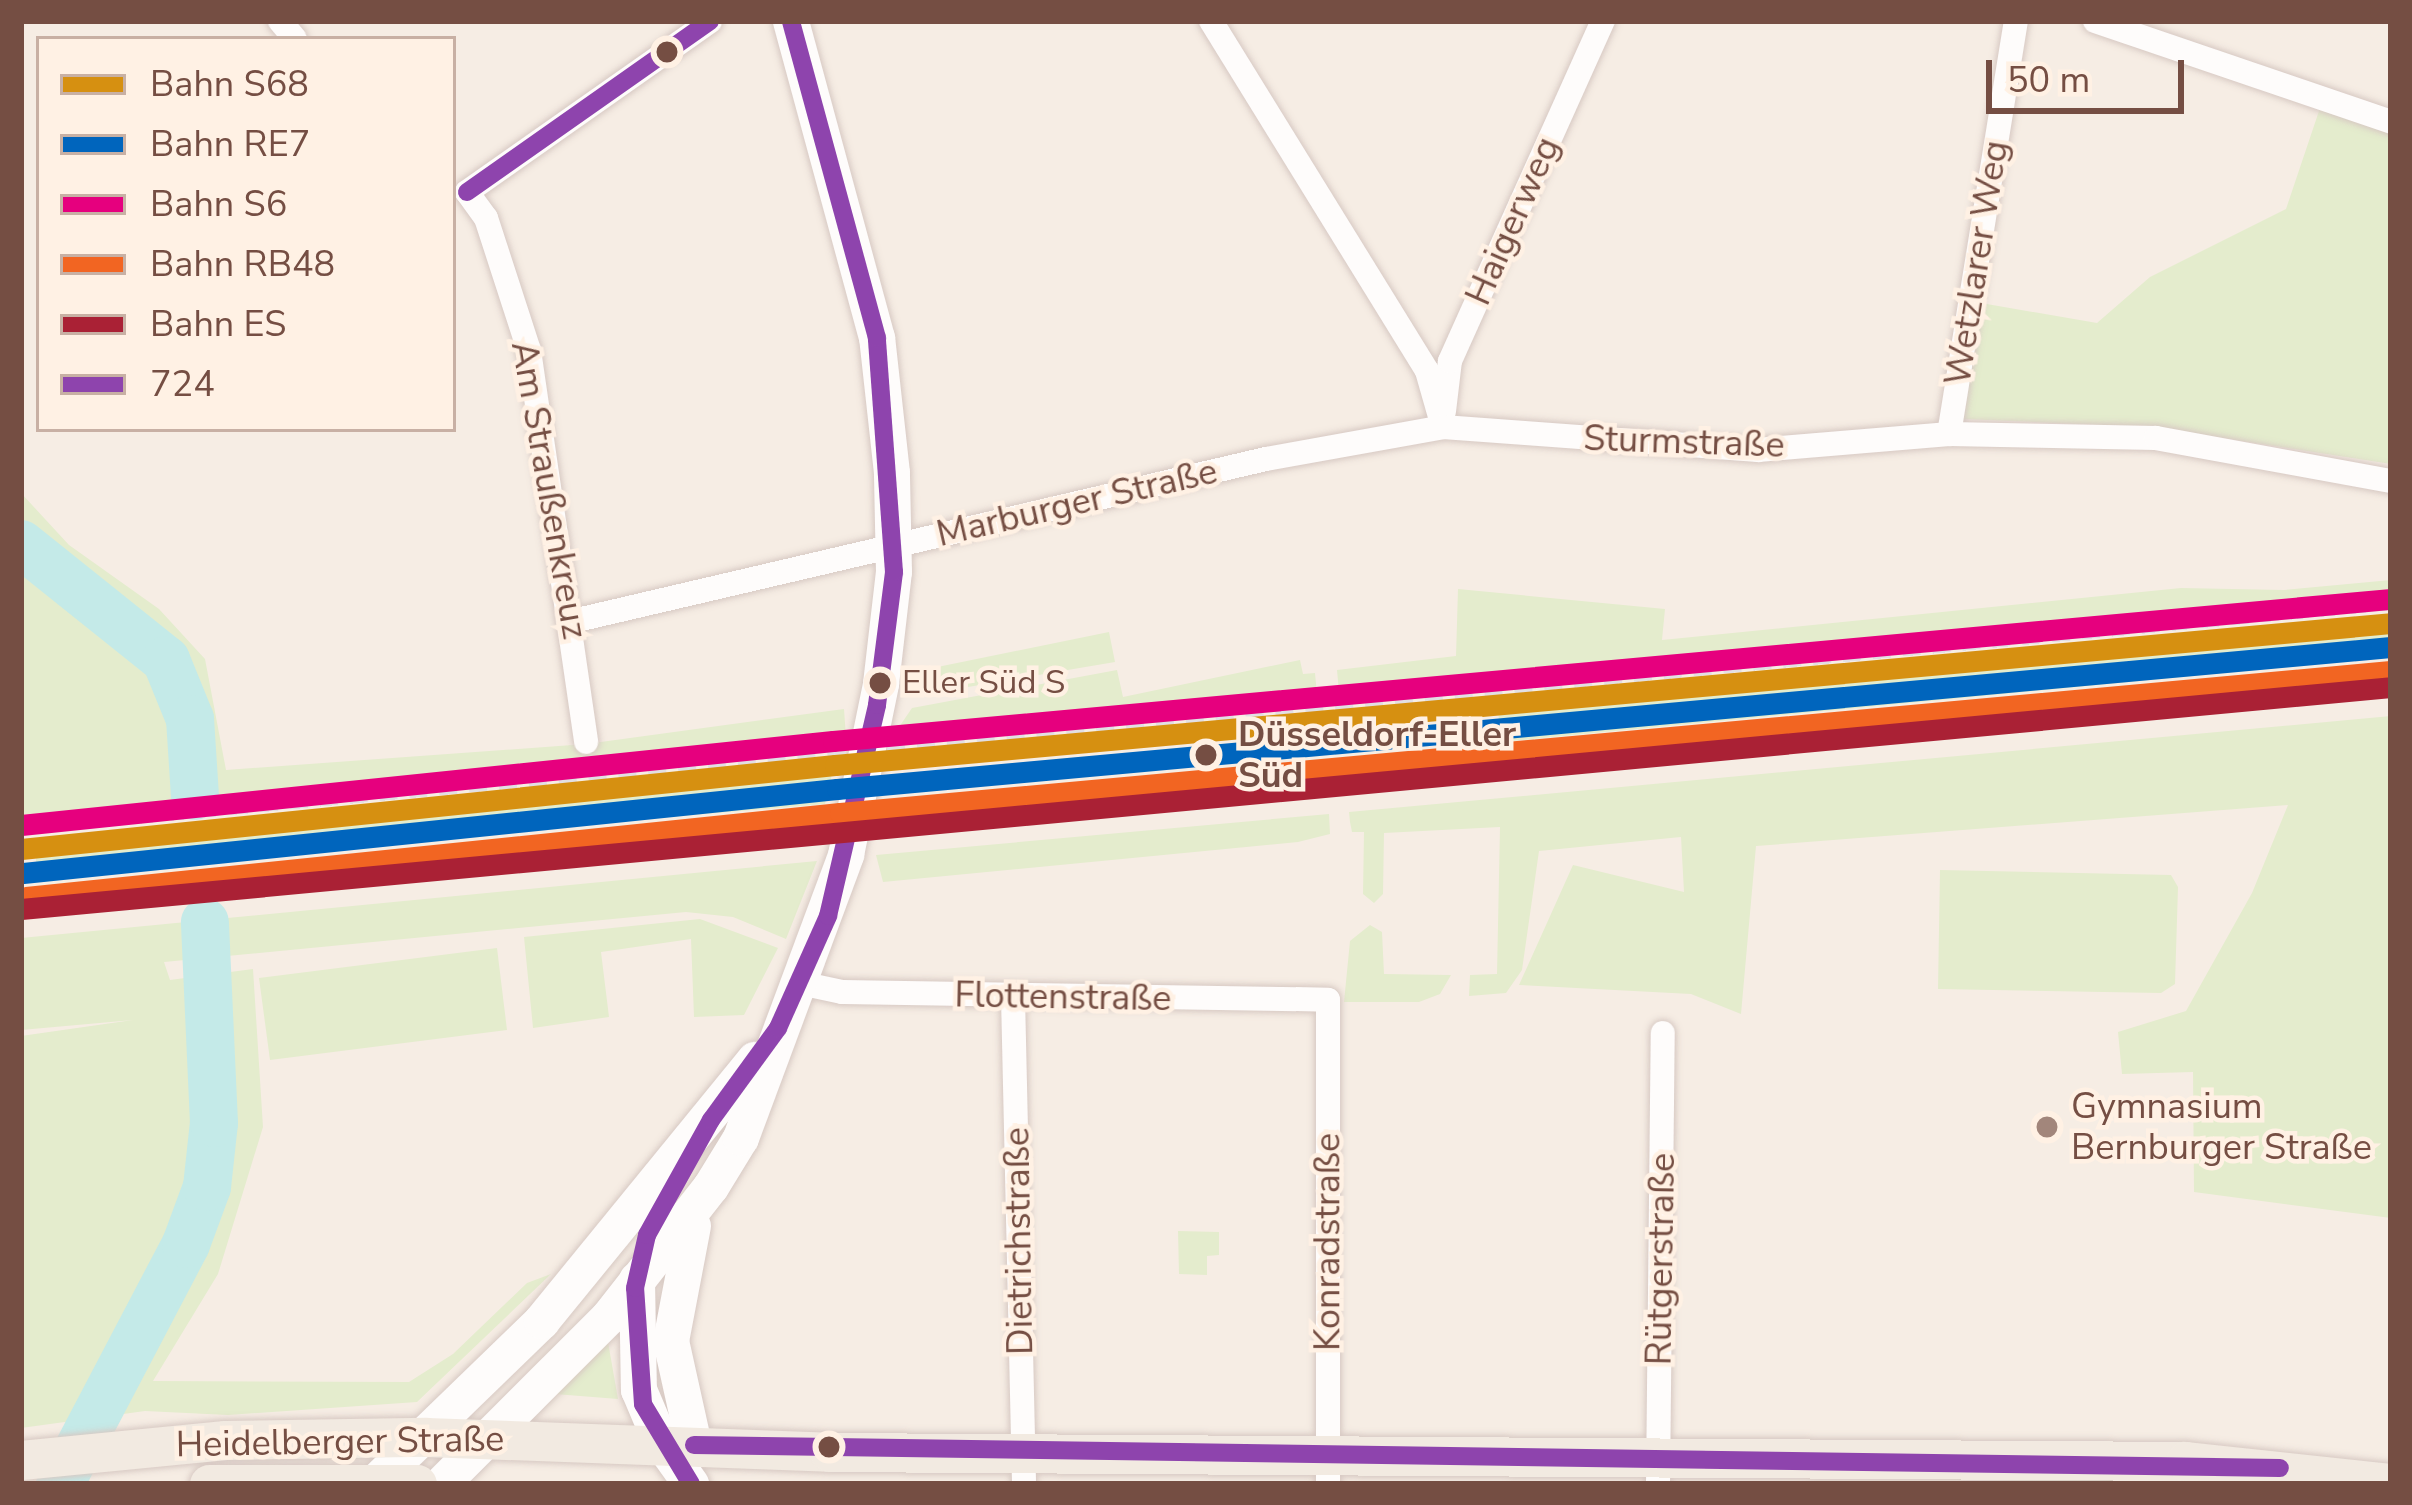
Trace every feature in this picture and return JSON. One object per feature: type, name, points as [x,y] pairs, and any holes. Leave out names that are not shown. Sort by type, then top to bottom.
[{"type":"main road","points":[[442,1484],[634,1288],[700,1204],[740,1138],[846,855],[881,684],[895,547],[877,338],[790,21]]},
{"type":"main road","points":[[375,1483],[556,1304],[711,1120],[778,1028]]},
{"type":"main road","points":[[685,1464],[634,1371],[634,1288],[647,1235],[711,1120]]},
{"type":"main road","points":[[685,1464],[670,1341],[681,1261],[700,1204]]},
{"type":"main road","name":"Heidelberger Straße","points":[[32,1459],[113,1449],[426,1437],[489,1438],[685,1464],[2278,1476],[2391,1484]]},
{"type":"main road","name":"Heidelberger Straße","points":[[236,1483],[417,1484]]},
{"type":"street","points":[[1211,21],[1427,371],[1442,427]]},
{"type":"street","name":"Haigerweg","points":[[1442,427],[1450,361],[1604,21]]},
{"type":"street","name":"Wetzlarer Weg","points":[[1949,434],[2017,21]]},
{"type":"street","points":[[2095,21],[2391,122]]},
{"type":"street","points":[[460,191],[700,23]]},
{"type":"street","name":"Am Straußenkreuz","points":[[460,191],[486,218],[529,350],[573,621],[586,742]]},
{"type":"street","name":"Marburger Straße","points":[[573,621],[1442,427]]},
{"type":"street","name":"Sturmstraße","points":[[1442,427],[1758,450],[1949,434],[2156,437],[2391,481]]},
{"type":"street","name":"Flottenstraße","points":[[800,983],[829,992],[1328,1000]]},
{"type":"street","name":"Dietrichstraße","points":[[1013,997],[1024,1468]]},
{"type":"street","name":"Konradstraße","points":[[1328,1000],[1328,1470]]},
{"type":"street","name":"Rütgerstraße","points":[[1658,1471],[1663,1033]]},
{"type":"green space","points":[[2320,108],[2391,132],[2391,464],[2151,427],[1964,419],[1981,303],[2097,323],[2150,277],[2286,209]]},
{"type":"green space","points":[[21,493],[69,545],[159,609],[205,659],[226,770],[586,744],[844,709],[846,737],[21,822]]},
{"type":"green space","points":[[2391,580],[2391,600],[1339,692],[1337,670],[1456,656],[1458,589],[1665,609],[1662,640],[2181,588],[2284,590]]},
{"type":"green space","points":[[2391,630],[2391,657],[1501,742],[1498,710]]},
{"type":"green space","points":[[1109,632],[1115,662],[909,697],[913,672]]},
{"type":"green space","points":[[1300,660],[1303,674],[1315,673],[1317,694],[895,733],[912,708],[1117,670],[1123,697]]},
{"type":"green space","points":[[2391,716],[2391,1218],[2194,1192],[2193,1072],[2122,1074],[2118,1032],[2186,1011],[2252,893],[2288,805],[1756,846],[1741,1014],[1691,994],[1519,985],[1573,865],[1684,892],[1681,837],[1539,851],[1522,970],[1506,993],[1469,996],[1470,975],[1497,974],[1500,827],[1384,833],[1383,894],[1374,903],[1363,894],[1364,832],[1352,832],[1349,812]]},
{"type":"green space","points":[[832,774],[825,804],[36,870],[36,857]]},
{"type":"green space","points":[[1329,814],[1330,834],[1298,842],[883,882],[876,855]]},
{"type":"green space","points":[[817,861],[786,939],[733,917],[686,912],[164,962],[170,980],[253,969],[263,1127],[218,1274],[153,1381],[409,1382],[453,1354],[527,1283],[551,1274],[417,1402],[228,1415],[145,1411],[21,1428],[21,1036],[133,1020],[21,1030],[21,938]]},
{"type":"green space","points":[[1940,870],[2171,875],[2178,887],[2175,984],[2161,993],[1938,989]]},
{"type":"green space","points":[[700,919],[778,948],[744,1015],[694,1017],[691,939],[601,952],[609,1017],[533,1028],[524,937]]},
{"type":"green space","points":[[1370,925],[1382,932],[1384,974],[1451,975],[1440,994],[1419,1002],[1344,1002],[1350,941]]},
{"type":"green space","points":[[497,948],[507,1030],[270,1060],[259,978]]},
{"type":"green space","points":[[1178,1231],[1219,1232],[1219,1255],[1207,1256],[1207,1275],[1179,1274]]},
{"type":"green space","points":[[608,1342],[618,1399],[555,1394]]},
{"type":"green space","points":[[2201,1475],[2201,1484],[1824,1477]]},
{"type":"waterway","points":[[21,544],[166,660],[190,719],[195,796]]},
{"type":"waterway","points":[[60,1484],[186,1244],[207,1187],[214,1123],[205,922]]},
{"type":"railway","points":[[21,831],[2391,606]]},
{"type":"rail line","name":"S6","points":[[21,825],[833,741],[2389,599]]},
{"type":"rail line","name":"S68","points":[[21,849],[835,765],[2391,623]]},
{"type":"rail line","name":"RE7","points":[[23,873],[837,789],[2391,647]]},
{"type":"rail line","name":"RB48","points":[[26,897],[840,813],[2391,671]]},
{"type":"rail line","name":"ES","points":[[21,909],[2391,687]]},
{"type":"transit line","name":"724","points":[[467,192],[710,21]]},
{"type":"transit line","name":"724","points":[[691,1484],[643,1404],[635,1288],[647,1235],[711,1120],[778,1028],[828,916],[877,705],[894,572],[877,338],[791,21]]},
{"type":"transit line","name":"724","points":[[694,1445],[2280,1468]]},
{"type":"place","name":"Eller Süd S","points":[[880,683]]},
{"type":"place","name":"Düsseldorf-Eller Süd","points":[[1206,755]]},
{"type":"place","name":"Gymnasium Bernburger Straße","points":[[2047,1127]]}]
